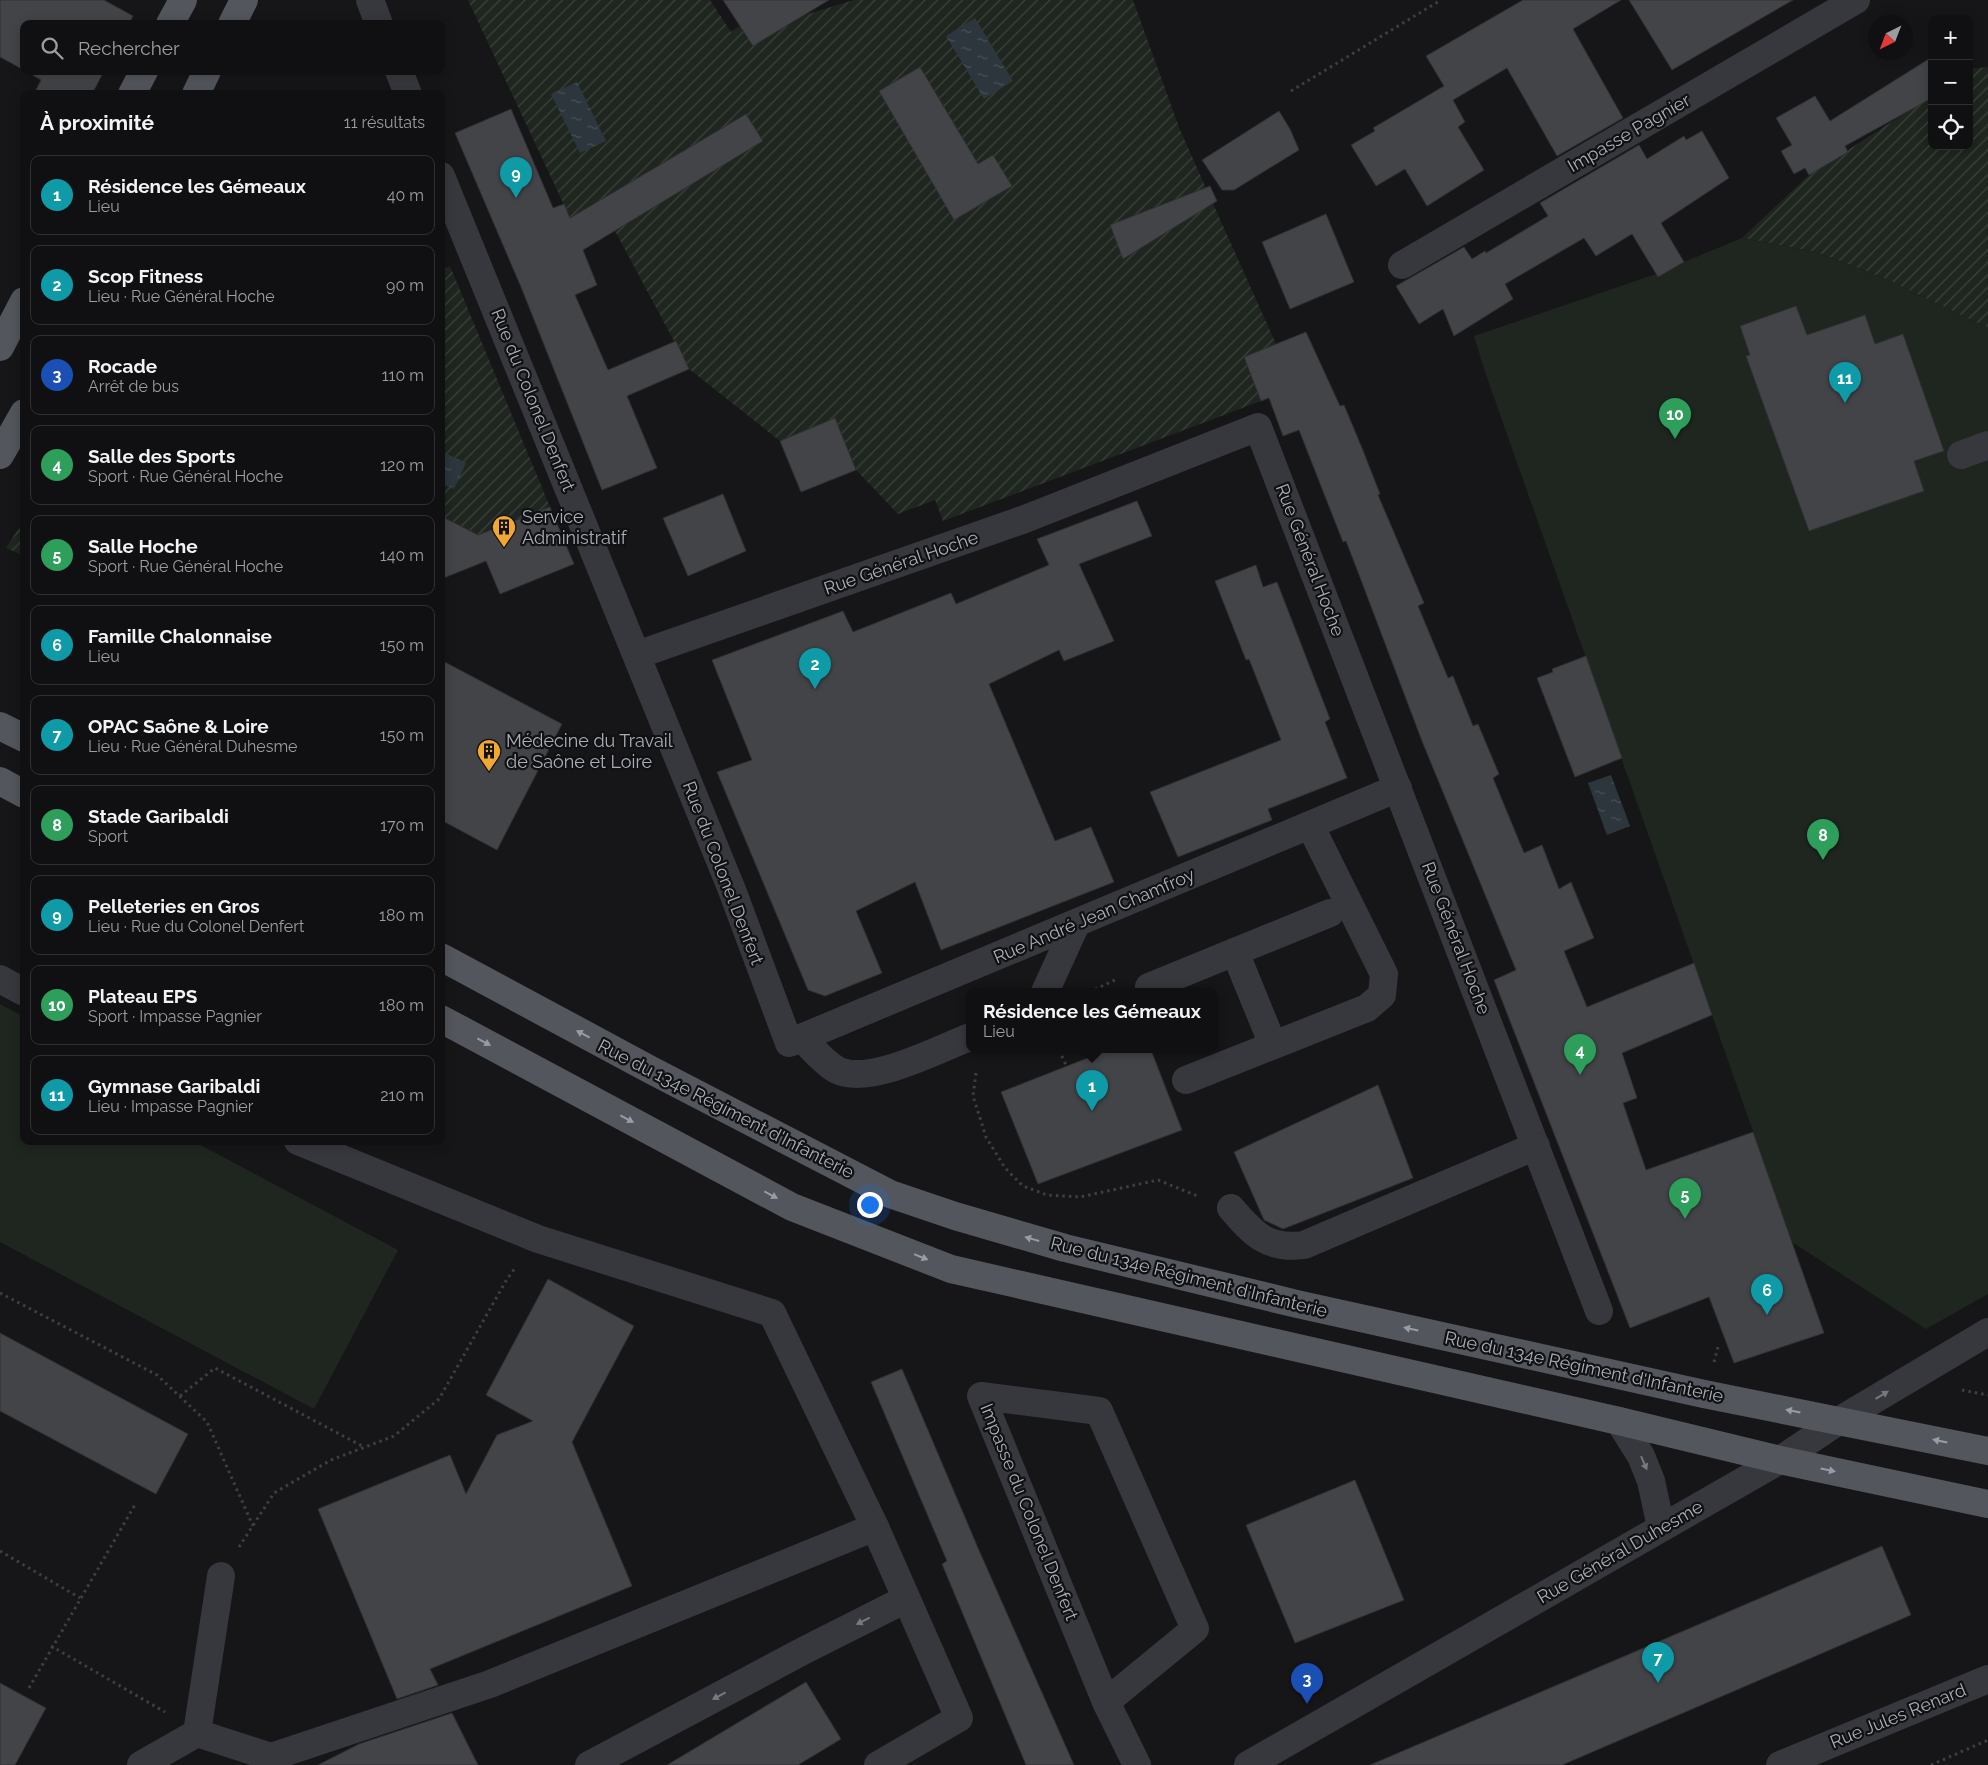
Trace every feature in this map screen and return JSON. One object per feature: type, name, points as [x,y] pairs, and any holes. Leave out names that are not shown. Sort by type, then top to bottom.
[{"type":"main road","points":[[172,20],[183,0]]},
{"type":"main road","points":[[234,20],[244,0]]},
{"type":"main road","points":[[134,90],[142,75]]},
{"type":"main road","points":[[198,90],[205,75]]},
{"type":"main road","points":[[0,347],[20,309]]},
{"type":"main road","points":[[0,455],[20,420]]},
{"type":"main road","points":[[0,726],[20,736]]},
{"type":"main road","points":[[0,781],[20,792]]},
{"type":"main road","name":"Rue du 134e Régiment d'Infanterie","points":[[445,959],[649,1069],[890,1194],[955,1216],[1065,1248],[1297,1304],[1704,1394],[1988,1451]]},
{"type":"main road","points":[[445,1021],[792,1206],[951,1269],[1619,1421],[1780,1460],[1988,1504]]},
{"type":"street","points":[[225,20],[229,0]]},
{"type":"street","points":[[370,0],[378,20]]},
{"type":"street","name":"Impasse Pagnier","points":[[1402,266],[1856,0]]},
{"type":"street","points":[[401,75],[406,90]]},
{"type":"street","name":"Rue du Colonel Denfert","points":[[445,186],[732,890],[796,1041]]},
{"type":"street","name":"Rue Général Hoche","points":[[637,655],[1025,519],[1258,427],[1599,1311]]},
{"type":"street","points":[[1961,455],[1988,445]]},
{"type":"street","name":"Rue André Jean Chamfroy","points":[[796,1041],[1398,788]]},
{"type":"street","points":[[1186,1080],[1367,1008],[1382,995],[1384,974],[1310,825]]},
{"type":"street","points":[[1149,987],[1330,913]]},
{"type":"street","points":[[1047,988],[1076,924]]},
{"type":"street","points":[[1235,952],[1273,1045]]},
{"type":"street","points":[[0,979],[20,990]]},
{"type":"street","points":[[796,1041],[836,1069],[856,1076],[880,1072],[966,1039]]},
{"type":"street","points":[[308,1145],[538,1239],[772,1313],[875,1528],[959,1718],[878,1765]]},
{"type":"street","points":[[1231,1208],[1250,1231],[1264,1239],[1279,1246],[1304,1245],[1536,1146]]},
{"type":"street","name":"Rue Général Duhesme","points":[[1248,1765],[1780,1460],[1840,1420],[1988,1332]]},
{"type":"street","name":"Impasse du Colonel Denfert","points":[[1106,1702],[1195,1629],[1099,1411],[981,1396],[1106,1702],[1137,1765]]},
{"type":"street","points":[[1619,1421],[1641,1456],[1651,1481],[1661,1527]]},
{"type":"street","points":[[141,1765],[197,1733],[274,1761],[490,1684],[875,1528]]},
{"type":"street","points":[[197,1733],[221,1576]]},
{"type":"street","points":[[589,1765],[794,1655],[906,1599]]},
{"type":"street","name":"Rue Jules Renard","points":[[1780,1765],[1988,1679]]},
{"type":"path","points":[[1291,91],[1441,0]]},
{"type":"path","points":[[1098,988],[1116,980]]},
{"type":"path","points":[[1061,1053],[1066,1065]]},
{"type":"path","points":[[977,1066],[973,1096],[986,1137],[1005,1168],[1022,1186],[1047,1195],[1080,1196],[1158,1180],[1231,1208]]},
{"type":"path","points":[[221,1576],[274,1493],[331,1460],[394,1436],[439,1399],[507,1279],[538,1239]]},
{"type":"path","points":[[0,1293],[157,1375],[180,1396],[207,1422],[253,1526]]},
{"type":"path","points":[[180,1396],[215,1368],[364,1447]]},
{"type":"path","points":[[29,1688],[51,1646],[136,1503]]},
{"type":"path","points":[[0,1551],[80,1598]]},
{"type":"path","points":[[51,1646],[138,1695],[197,1733]]},
{"type":"path","points":[[1931,1765],[1988,1740]]},
{"type":"shaded area","points":[[468,0],[710,0],[731,32],[740,26],[753,46],[805,15],[854,0],[1133,0],[1180,130],[1276,344],[1244,357],[1261,401],[943,521],[935,500],[898,514],[856,470],[835,419],[780,441],[689,369],[615,231],[763,141],[746,114],[570,218]]},
{"type":"shaded area","points":[[1988,67],[1988,328],[1881,277],[1816,252],[1742,238],[1809,175],[1928,99],[1928,150],[1973,150],[1973,69]]},
{"type":"shaded area","points":[[1742,238],[1816,252],[1881,277],[1988,328],[1988,1294],[1926,1329],[1792,1242],[1485,372],[1474,336],[1656,274],[1664,273],[1684,262]]},
{"type":"shaded area","points":[[450,266],[550,507],[478,535],[445,518],[445,268]]},
{"type":"shaded area","points":[[20,526],[20,554],[6,548]]},
{"type":"shaded area","points":[[0,1004],[20,1015],[20,1145],[201,1145],[398,1250],[314,1409],[0,1242]]},
{"type":"water","points":[[975,18],[1013,81],[984,99],[946,36]]},
{"type":"water","points":[[577,82],[606,141],[580,153],[551,94]]},
{"type":"water","points":[[445,453],[466,463],[454,489],[445,485]]},
{"type":"water","points":[[1611,775],[1630,826],[1607,835],[1588,783]]},
{"type":"building","points":[[0,0],[104,0],[133,16],[131,20],[20,20],[20,68],[0,57]]},
{"type":"building","points":[[723,0],[829,0],[753,46]]},
{"type":"building","points":[[1523,0],[1621,0],[1573,29],[1623,118],[1557,156],[1507,68],[1453,100],[1465,122],[1458,127],[1484,170],[1427,206],[1405,169],[1376,186],[1351,145],[1375,131],[1373,128],[1444,86],[1426,56]]},
{"type":"building","points":[[1629,0],[1793,0],[1672,70]]},
{"type":"building","points":[[1928,60],[1928,100],[1845,146],[1848,152],[1809,175],[1805,168],[1794,174],[1781,151],[1792,145],[1776,118],[1815,96],[1830,121]]},
{"type":"building","points":[[920,67],[978,164],[993,155],[1012,186],[954,220],[879,91]]},
{"type":"building","points":[[33,75],[102,75],[94,90],[36,90],[41,80]]},
{"type":"building","points":[[511,109],[553,208],[564,204],[570,218],[746,114],[763,141],[583,250],[597,285],[575,295],[608,370],[676,341],[689,369],[627,396],[657,468],[602,490],[521,287],[455,133]]},
{"type":"building","points":[[1279,111],[1290,129],[1299,150],[1234,190],[1222,190],[1202,160]]},
{"type":"building","points":[[1702,131],[1729,178],[1661,223],[1684,262],[1658,277],[1632,234],[1596,256],[1584,238],[1505,284],[1513,299],[1454,336],[1443,309],[1419,324],[1396,286],[1464,247],[1472,259],[1485,251],[1486,253],[1548,216],[1540,203],[1639,145],[1647,159],[1684,136],[1686,140]]},
{"type":"building","points":[[1210,186],[1217,201],[1123,259],[1110,225]]},
{"type":"building","points":[[1326,214],[1354,282],[1290,309],[1262,242]]},
{"type":"building","points":[[1796,306],[1807,335],[1865,315],[1875,344],[1903,334],[1944,451],[1914,461],[1924,491],[1809,531],[1746,356],[1750,355],[1740,326]]},
{"type":"building","points":[[1306,332],[1340,406],[1344,405],[1362,448],[1380,494],[1378,495],[1424,603],[1418,606],[1448,678],[1453,676],[1473,726],[1478,724],[1499,774],[1493,778],[1524,853],[1542,845],[1559,889],[1571,882],[1594,938],[1564,951],[1587,1007],[1694,963],[1712,1015],[1622,1053],[1637,1098],[1623,1103],[1646,1170],[1753,1132],[1824,1333],[1734,1363],[1709,1297],[1630,1328],[1494,980],[1516,970],[1422,741],[1346,541],[1343,542],[1299,430],[1283,436],[1269,398],[1261,401],[1244,357]]},
{"type":"building","points":[[835,418],[856,470],[801,492],[780,441]]},
{"type":"building","points":[[723,494],[746,551],[688,576],[663,518]]},
{"type":"building","points":[[1137,501],[1152,536],[1079,564],[1114,641],[1064,661],[1059,650],[989,684],[1055,841],[1091,827],[1114,882],[941,950],[915,882],[856,911],[882,973],[825,996],[808,990],[717,772],[752,760],[712,660],[843,611],[853,632],[951,593],[956,604],[1049,565],[1037,539]]},
{"type":"building","name":"Service Administratif","points":[[550,507],[574,564],[500,594],[486,561],[445,577],[445,518],[478,535]]},
{"type":"building","points":[[1256,565],[1263,587],[1277,582],[1330,719],[1325,722],[1347,778],[1268,809],[1272,820],[1178,857],[1150,792],[1281,740],[1249,659],[1246,660],[1215,581]]},
{"type":"building","points":[[1586,656],[1622,758],[1575,777],[1537,678],[1553,672],[1552,669]]},
{"type":"building","name":"Médecine du Travail de Saône et Loire","points":[[445,662],[562,724],[497,850],[445,822]]},
{"type":"building","points":[[1100,1053],[1152,1053],[1182,1130],[1038,1184],[1001,1092]]},
{"type":"building","points":[[1378,1085],[1413,1178],[1283,1229],[1264,1220],[1234,1152]]},
{"type":"building","points":[[548,1279],[634,1326],[572,1442],[632,1586],[430,1669],[438,1685],[397,1699],[318,1509],[450,1455],[466,1494],[497,1435],[533,1421],[486,1395]]},
{"type":"building","points":[[0,1333],[188,1434],[156,1494],[0,1411]]},
{"type":"building","points":[[902,1369],[978,1548],[1074,1765],[1026,1765],[942,1564],[947,1561],[871,1382]]},
{"type":"building","points":[[1355,1480],[1404,1600],[1295,1643],[1246,1525]]},
{"type":"building","points":[[1882,1546],[1911,1615],[1562,1765],[1370,1765]]},
{"type":"building","points":[[806,1682],[841,1739],[798,1765],[667,1765]]},
{"type":"building","points":[[0,1683],[46,1708],[15,1765],[0,1765]]},
{"type":"building","points":[[452,1713],[478,1765],[318,1765],[359,1744]]},
{"type":"place","name":"Pelleteries en Gros","points":[[516,198]]},
{"type":"place","name":"Gymnase Garibaldi","points":[[1845,403]]},
{"type":"place","name":"Plateau EPS","points":[[1675,439]]},
{"type":"place","name":"Service Administratif","points":[[504,548]]},
{"type":"place","name":"Scop Fitness","points":[[815,689]]},
{"type":"place","name":"Médecine du Travail de Saône et Loire","points":[[489,772]]},
{"type":"place","name":"Stade Garibaldi","points":[[1823,860]]},
{"type":"place","name":"Salle des Sports","points":[[1580,1075]]},
{"type":"place","name":"Résidence les Gémeaux","points":[[1092,1111]]},
{"type":"place","name":"Salle Hoche","points":[[1685,1219]]},
{"type":"place","name":"Famille Chalonnaise","points":[[1767,1315]]},
{"type":"place","name":"OPAC Saône & Loire","points":[[1658,1683]]},
{"type":"place","name":"Rocade","points":[[1307,1704]]}]
